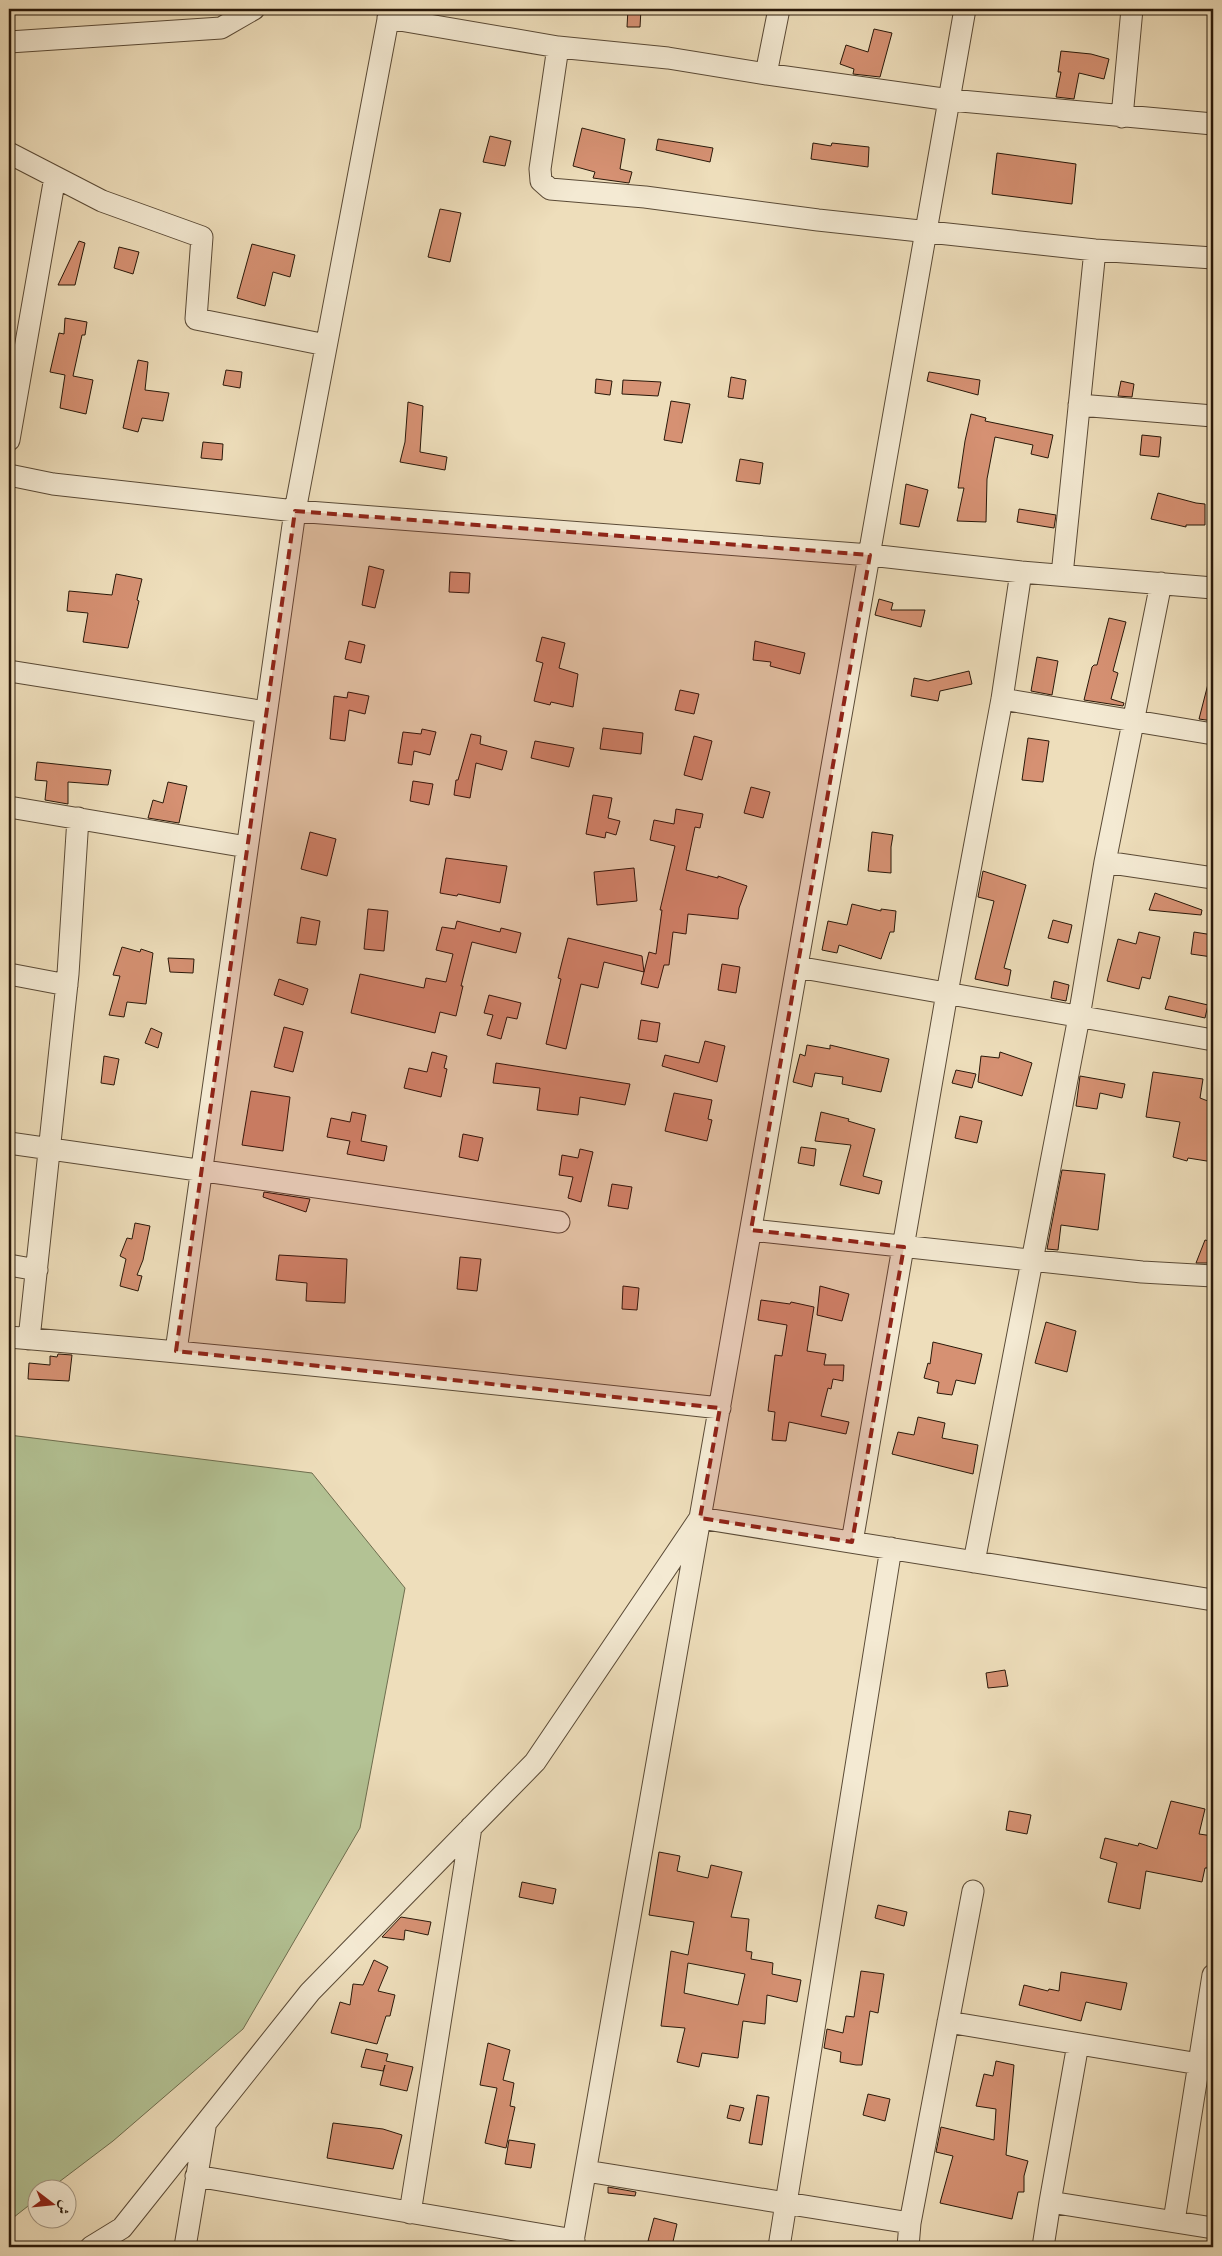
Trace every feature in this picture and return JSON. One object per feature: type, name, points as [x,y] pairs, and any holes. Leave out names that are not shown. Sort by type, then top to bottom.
[{"type":"street","points":[[9,42],[221,28],[254,9]]},
{"type":"street","points":[[766,74],[779,9]]},
{"type":"street","points":[[196,2176],[410,2212],[573,2243],[965,9]]},
{"type":"street","points":[[1122,117],[1132,9]]},
{"type":"street","points":[[176,1351],[295,511],[389,13],[558,47],[668,58],[950,100],[1213,124]]},
{"type":"street","points":[[558,47],[540,169],[541,182],[550,189],[645,197],[818,220],[1095,250],[1213,258]]},
{"type":"street","points":[[9,153],[102,201],[202,238],[196,319],[326,345]]},
{"type":"street","points":[[9,440],[55,177]]},
{"type":"street","points":[[1062,575],[1095,250]]},
{"type":"street","points":[[1079,405],[1213,416]]},
{"type":"street","points":[[9,475],[53,484],[295,511],[870,556],[1021,572],[1213,588]]},
{"type":"street","points":[[852,1542],[948,993],[1002,699],[1021,572]]},
{"type":"street","points":[[974,1562],[1079,1017],[1105,862],[1161,583]]},
{"type":"street","points":[[9,671],[266,712]]},
{"type":"street","points":[[1002,699],[1213,734]]},
{"type":"street","points":[[9,806],[247,847]]},
{"type":"street","points":[[78,818],[67,985],[37,1270],[19,1338],[176,1351],[720,1408]]},
{"type":"street","points":[[1105,862],[1213,878]]},
{"type":"street","points":[[798,967],[1213,1040]]},
{"type":"street","points":[[9,974],[67,985]]},
{"type":"street","points":[[9,1143],[559,1222]]},
{"type":"street","points":[[751,1230],[1142,1272],[1213,1276]]},
{"type":"street","points":[[9,1266],[37,1270]]},
{"type":"street","points":[[700,1518],[1213,1600]]},
{"type":"street","points":[[91,2247],[122,2228],[310,1992],[535,1762],[700,1518]]},
{"type":"street","points":[[779,2247],[891,1548]]},
{"type":"street","points":[[410,2212],[471,1827]]},
{"type":"street","points":[[908,2247],[910,2223],[973,1891]]},
{"type":"street","points":[[1174,2221],[1213,1975]]},
{"type":"street","points":[[948,2022],[1199,2064]]},
{"type":"street","points":[[1044,2247],[1050,2202],[1078,2044]]},
{"type":"street","points":[[184,2247],[205,2123]]},
{"type":"street","points":[[586,2171],[910,2223]]},
{"type":"street","points":[[1050,2202],[1213,2228]]},
{"type":"highlighted area","points":[[295,511],[870,555],[751,1230],[904,1247],[852,1542],[700,1518],[720,1408],[176,1351]]},
{"type":"green space","points":[[9,1435],[312,1473],[405,1588],[360,1828],[243,2029],[113,2141],[64,2178],[28,2178],[28,2206],[9,2221]]},
{"type":"building","points":[[628,9],[641,9],[640,27],[627,27]]},
{"type":"building","points":[[874,29],[892,33],[880,77],[853,74],[854,69],[840,64],[846,45],[868,52]]},
{"type":"building","points":[[1061,51],[1091,54],[1109,59],[1104,79],[1079,73],[1074,99],[1056,97],[1061,72],[1058,72]]},
{"type":"building","points":[[582,128],[625,139],[620,169],[632,172],[629,183],[593,178],[595,172],[573,166]]},
{"type":"building","points":[[490,136],[511,141],[505,166],[483,162]]},
{"type":"building","points":[[658,139],[713,148],[710,162],[656,150]]},
{"type":"building","points":[[813,143],[831,146],[832,143],[869,147],[868,167],[811,159]]},
{"type":"building","points":[[997,153],[1076,164],[1072,204],[992,194]]},
{"type":"building","points":[[440,209],[461,213],[450,262],[428,257]]},
{"type":"building","points":[[79,241],[85,243],[75,285],[58,285]]},
{"type":"building","points":[[252,244],[295,255],[290,277],[273,272],[265,306],[237,298]]},
{"type":"building","points":[[119,247],[139,252],[133,274],[114,268]]},
{"type":"building","points":[[65,318],[87,322],[85,335],[82,335],[73,376],[93,380],[86,414],[60,408],[65,375],[50,372],[59,333],[64,334]]},
{"type":"building","points":[[138,360],[148,362],[145,390],[169,393],[163,421],[142,418],[138,432],[123,428]]},
{"type":"building","points":[[226,370],[242,372],[240,388],[223,385]]},
{"type":"building","points":[[929,372],[980,380],[978,395],[927,381]]},
{"type":"building","points":[[731,377],[746,380],[743,399],[728,397]]},
{"type":"building","points":[[596,379],[612,381],[610,395],[595,393]]},
{"type":"building","points":[[623,380],[661,382],[658,396],[622,394]]},
{"type":"building","points":[[1121,381],[1134,384],[1132,397],[1118,396]]},
{"type":"building","points":[[671,401],[690,404],[682,443],[664,440]]},
{"type":"building","points":[[408,402],[423,406],[420,452],[447,457],[445,470],[400,462],[405,442]]},
{"type":"building","points":[[971,414],[986,418],[985,421],[1053,435],[1048,458],[1031,454],[1033,445],[995,437],[987,479],[986,522],[957,521],[964,488],[958,488]]},
{"type":"building","points":[[1142,435],[1161,437],[1159,457],[1140,455]]},
{"type":"building","points":[[203,442],[223,444],[222,460],[201,458]]},
{"type":"building","points":[[740,459],[763,463],[760,484],[736,481]]},
{"type":"building","points":[[906,484],[928,490],[919,527],[900,524]]},
{"type":"building","points":[[1158,493],[1205,504],[1205,525],[1186,525],[1186,527],[1151,519]]},
{"type":"building","points":[[1019,509],[1056,515],[1054,528],[1017,522]]},
{"type":"building","points":[[369,566],[384,570],[375,608],[362,605]]},
{"type":"building","points":[[450,572],[470,573],[469,593],[449,592]]},
{"type":"building","points":[[116,574],[142,579],[128,648],[83,642],[88,613],[67,611],[69,591],[112,595]]},
{"type":"building","points":[[879,599],[893,603],[891,610],[925,610],[921,627],[875,615]]},
{"type":"building","points":[[1109,618],[1126,622],[1113,671],[1118,673],[1111,699],[1124,703],[1123,706],[1084,700],[1092,667],[1097,665]]},
{"type":"building","points":[[542,637],[565,643],[559,668],[578,674],[573,707],[551,702],[550,705],[534,701],[543,663],[536,661]]},
{"type":"building","points":[[349,641],[365,645],[361,663],[345,659]]},
{"type":"building","points":[[755,641],[805,653],[800,674],[770,666],[771,662],[753,660]]},
{"type":"building","points":[[1037,657],[1058,661],[1052,695],[1031,691]]},
{"type":"building","points":[[969,671],[972,684],[940,691],[938,701],[911,696],[914,678],[928,681]]},
{"type":"building","points":[[1208,684],[1213,685],[1213,721],[1199,719]]},
{"type":"building","points":[[680,690],[699,694],[694,714],[675,710]]},
{"type":"building","points":[[348,692],[369,696],[365,714],[349,710],[345,741],[330,739],[334,696],[347,698]]},
{"type":"building","points":[[603,728],[643,733],[641,754],[600,749]]},
{"type":"building","points":[[422,729],[436,732],[430,755],[414,751],[412,765],[398,763],[403,732],[421,734]]},
{"type":"building","points":[[471,734],[481,736],[480,744],[507,751],[502,770],[476,763],[470,798],[454,795],[456,780],[458,780]]},
{"type":"building","points":[[694,736],[712,741],[702,780],[684,775]]},
{"type":"building","points":[[1028,738],[1049,741],[1043,782],[1022,780]]},
{"type":"building","points":[[535,741],[574,748],[569,767],[531,758]]},
{"type":"building","points":[[37,762],[111,770],[108,785],[68,782],[68,804],[45,800],[47,781],[35,780]]},
{"type":"building","points":[[413,781],[433,784],[429,805],[410,801]]},
{"type":"building","points":[[168,782],[187,786],[179,823],[148,818],[153,800],[163,803]]},
{"type":"building","points":[[751,787],[770,792],[763,818],[744,813]]},
{"type":"building","points":[[593,795],[612,798],[608,818],[620,821],[616,835],[606,832],[605,838],[586,834]]},
{"type":"building","points":[[676,809],[703,814],[700,828],[695,827],[686,870],[718,878],[718,876],[747,886],[739,908],[738,919],[688,914],[686,934],[673,932],[669,965],[664,965],[658,988],[641,984],[649,952],[656,954],[662,910],[660,910],[675,846],[650,840],[654,820],[674,824]]},
{"type":"building","points":[[310,832],[336,839],[327,876],[301,869]]},
{"type":"building","points":[[872,832],[893,835],[891,873],[868,871]]},
{"type":"building","points":[[446,858],[507,866],[500,903],[458,894],[457,896],[440,893]]},
{"type":"building","points":[[634,868],[637,901],[597,905],[594,872]]},
{"type":"building","points":[[983,871],[1026,885],[1004,968],[1011,970],[1008,986],[975,979],[994,901],[978,897]]},
{"type":"building","points":[[1155,893],[1202,910],[1201,915],[1149,910]]},
{"type":"building","points":[[852,904],[881,911],[881,909],[896,911],[894,932],[890,932],[881,959],[839,945],[837,953],[822,950],[828,921],[847,925]]},
{"type":"building","points":[[368,909],[388,911],[384,951],[364,949]]},
{"type":"building","points":[[301,917],[320,921],[316,945],[297,943]]},
{"type":"building","points":[[1053,920],[1072,925],[1068,943],[1048,938]]},
{"type":"building","points":[[457,921],[500,932],[501,928],[521,933],[516,953],[472,942],[456,1016],[440,1012],[435,1033],[351,1013],[360,974],[424,988],[426,978],[446,982],[453,954],[436,950],[442,927],[455,929]]},
{"type":"building","points":[[1139,932],[1160,937],[1150,979],[1142,977],[1139,989],[1107,981],[1118,939],[1136,944]]},
{"type":"building","points":[[1194,932],[1213,935],[1212,957],[1191,954]]},
{"type":"building","points":[[568,938],[642,956],[644,972],[604,962],[598,988],[581,984],[566,1049],[546,1044],[561,979],[558,978]]},
{"type":"building","points":[[122,947],[140,952],[141,949],[153,953],[146,1004],[127,1002],[124,1017],[109,1015],[120,976],[113,975]]},
{"type":"building","points":[[168,958],[194,959],[193,973],[170,972]]},
{"type":"building","points":[[722,964],[740,967],[736,993],[718,990]]},
{"type":"building","points":[[279,979],[308,989],[303,1005],[274,995]]},
{"type":"building","points":[[1054,981],[1069,985],[1066,1001],[1051,998]]},
{"type":"building","points":[[489,995],[521,1003],[517,1019],[507,1017],[501,1039],[487,1035],[493,1015],[484,1013]]},
{"type":"building","points":[[1169,996],[1208,1005],[1205,1018],[1165,1009]]},
{"type":"building","points":[[641,1020],[660,1023],[657,1042],[638,1039]]},
{"type":"building","points":[[284,1027],[303,1032],[293,1072],[274,1067]]},
{"type":"building","points":[[151,1028],[162,1033],[158,1048],[145,1043]]},
{"type":"building","points":[[705,1041],[725,1046],[717,1082],[662,1066],[665,1055],[699,1063]]},
{"type":"building","points":[[807,1045],[830,1049],[830,1045],[889,1059],[881,1092],[842,1084],[843,1077],[815,1073],[812,1087],[793,1082],[800,1054],[805,1056]]},
{"type":"building","points":[[432,1052],[447,1056],[444,1068],[447,1069],[441,1097],[404,1088],[409,1068],[427,1072]]},
{"type":"building","points":[[1000,1052],[1032,1063],[1022,1096],[978,1082],[981,1056],[999,1058]]},
{"type":"building","points":[[104,1056],[119,1059],[114,1085],[101,1083]]},
{"type":"building","points":[[496,1063],[630,1084],[625,1105],[580,1097],[578,1115],[537,1110],[540,1088],[493,1083]]},
{"type":"building","points":[[956,1070],[976,1074],[972,1088],[952,1083]]},
{"type":"building","points":[[1153,1072],[1203,1079],[1200,1098],[1213,1103],[1213,1162],[1188,1158],[1187,1161],[1173,1157],[1180,1122],[1146,1117]]},
{"type":"building","points":[[1080,1076],[1125,1084],[1122,1098],[1100,1093],[1097,1109],[1076,1106]]},
{"type":"building","points":[[251,1091],[290,1097],[283,1151],[242,1145]]},
{"type":"building","points":[[674,1093],[712,1100],[708,1119],[712,1120],[707,1141],[665,1131]]},
{"type":"building","points":[[352,1112],[366,1115],[361,1141],[387,1146],[384,1161],[347,1154],[350,1141],[327,1137],[331,1118],[350,1122]]},
{"type":"building","points":[[821,1112],[849,1119],[848,1121],[875,1129],[863,1176],[882,1181],[879,1194],[840,1185],[851,1145],[815,1141]]},
{"type":"building","points":[[960,1116],[982,1121],[977,1143],[955,1138]]},
{"type":"building","points":[[463,1134],[483,1138],[478,1161],[459,1157]]},
{"type":"building","points":[[801,1147],[816,1149],[814,1166],[798,1163]]},
{"type":"building","points":[[580,1149],[593,1152],[581,1202],[568,1198],[573,1177],[559,1175],[562,1155],[578,1158]]},
{"type":"building","points":[[1062,1170],[1105,1174],[1098,1230],[1061,1225],[1058,1250],[1047,1249]]},
{"type":"building","points":[[612,1184],[632,1187],[628,1209],[608,1206]]},
{"type":"building","points":[[264,1192],[310,1199],[306,1212],[263,1197]]},
{"type":"building","points":[[135,1223],[150,1226],[143,1260],[137,1275],[142,1276],[138,1291],[120,1286],[126,1259],[120,1256],[127,1238],[132,1239]]},
{"type":"building","points":[[1205,1240],[1213,1242],[1210,1263],[1196,1263]]},
{"type":"building","points":[[279,1255],[347,1259],[345,1303],[306,1301],[307,1283],[276,1280]]},
{"type":"building","points":[[460,1257],[481,1259],[477,1291],[457,1289]]},
{"type":"building","points":[[623,1286],[639,1288],[637,1310],[622,1309]]},
{"type":"building","points":[[820,1286],[849,1294],[842,1321],[817,1315]]},
{"type":"building","points":[[761,1300],[790,1304],[791,1302],[814,1307],[807,1351],[826,1354],[824,1365],[844,1365],[843,1381],[833,1379],[831,1389],[828,1388],[821,1416],[849,1422],[846,1434],[789,1422],[786,1441],[772,1440],[775,1412],[768,1411],[775,1355],[782,1356],[787,1325],[758,1320]]},
{"type":"building","points":[[1046,1322],[1076,1331],[1067,1372],[1035,1363]]},
{"type":"building","points":[[933,1342],[982,1354],[975,1384],[956,1380],[952,1395],[937,1393],[939,1382],[924,1378],[928,1363],[930,1364]]},
{"type":"building","points":[[58,1354],[72,1355],[69,1381],[28,1379],[29,1363],[50,1365],[50,1356],[57,1357]]},
{"type":"building","points":[[918,1417],[945,1423],[942,1438],[978,1445],[973,1474],[892,1454],[898,1432],[914,1435]]},
{"type":"building","points":[[1005,1670],[1008,1686],[988,1688],[986,1673]]},
{"type":"building","points":[[1171,1801],[1205,1809],[1199,1834],[1213,1836],[1213,1854],[1211,1854],[1207,1868],[1205,1868],[1202,1882],[1146,1871],[1140,1909],[1108,1902],[1117,1863],[1100,1858],[1105,1838],[1138,1846],[1139,1843],[1157,1849]]},
{"type":"building","points":[[1009,1811],[1031,1815],[1027,1834],[1006,1830]]},
{"type":"building","points":[[659,1852],[680,1856],[677,1871],[708,1878],[711,1865],[742,1872],[731,1917],[749,1919],[746,1951],[752,1952],[751,1959],[773,1963],[772,1974],[801,1980],[797,2002],[767,1995],[765,2024],[743,2021],[738,2058],[702,2053],[699,2067],[677,2062],[685,2028],[661,2026],[671,1951],[688,1955],[694,1922],[649,1915]],"holes":[[[688,1963],[745,1974],[738,2005],[684,1993]]]},
{"type":"building","points":[[522,1882],[556,1889],[553,1904],[519,1897]]},
{"type":"building","points":[[878,1905],[907,1912],[904,1926],[875,1918]]},
{"type":"building","points":[[401,1917],[431,1922],[428,1935],[405,1930],[404,1940],[382,1937]]},
{"type":"building","points":[[374,1960],[388,1967],[378,1991],[395,1995],[390,2016],[386,2016],[377,2044],[331,2033],[340,2002],[350,2005],[353,1984],[363,1985]]},
{"type":"building","points":[[861,1971],[884,1974],[878,2013],[870,2011],[862,2065],[856,2065],[840,2062],[841,2052],[824,2048],[827,2029],[843,2033],[846,2016],[854,2017]]},
{"type":"building","points":[[1061,1972],[1127,1983],[1121,2010],[1086,2002],[1081,2021],[1019,2005],[1024,1985],[1048,1991],[1049,1989],[1059,1991]]},
{"type":"building","points":[[488,2043],[510,2050],[503,2080],[514,2083],[510,2106],[515,2107],[506,2148],[485,2143],[497,2088],[480,2085]]},
{"type":"building","points":[[366,2049],[388,2054],[386,2061],[413,2067],[407,2091],[380,2085],[385,2065],[383,2071],[361,2067]]},
{"type":"building","points":[[996,2061],[1014,2065],[1006,2155],[1028,2161],[1024,2176],[1024,2192],[1018,2192],[1012,2219],[940,2203],[953,2156],[936,2152],[941,2127],[994,2140],[996,2109],[976,2106],[984,2074],[993,2076]]},
{"type":"building","points":[[868,2094],[890,2099],[885,2121],[863,2115]]},
{"type":"building","points":[[757,2095],[769,2097],[762,2145],[749,2143]]},
{"type":"building","points":[[730,2105],[744,2108],[740,2121],[727,2118]]},
{"type":"building","points":[[333,2123],[383,2129],[402,2135],[393,2169],[327,2158]]},
{"type":"building","points":[[509,2140],[535,2144],[531,2168],[505,2164]]},
{"type":"building","points":[[608,2187],[636,2192],[635,2196],[608,2193]]},
{"type":"building","points":[[654,2218],[677,2224],[672,2246],[648,2241]]}]
